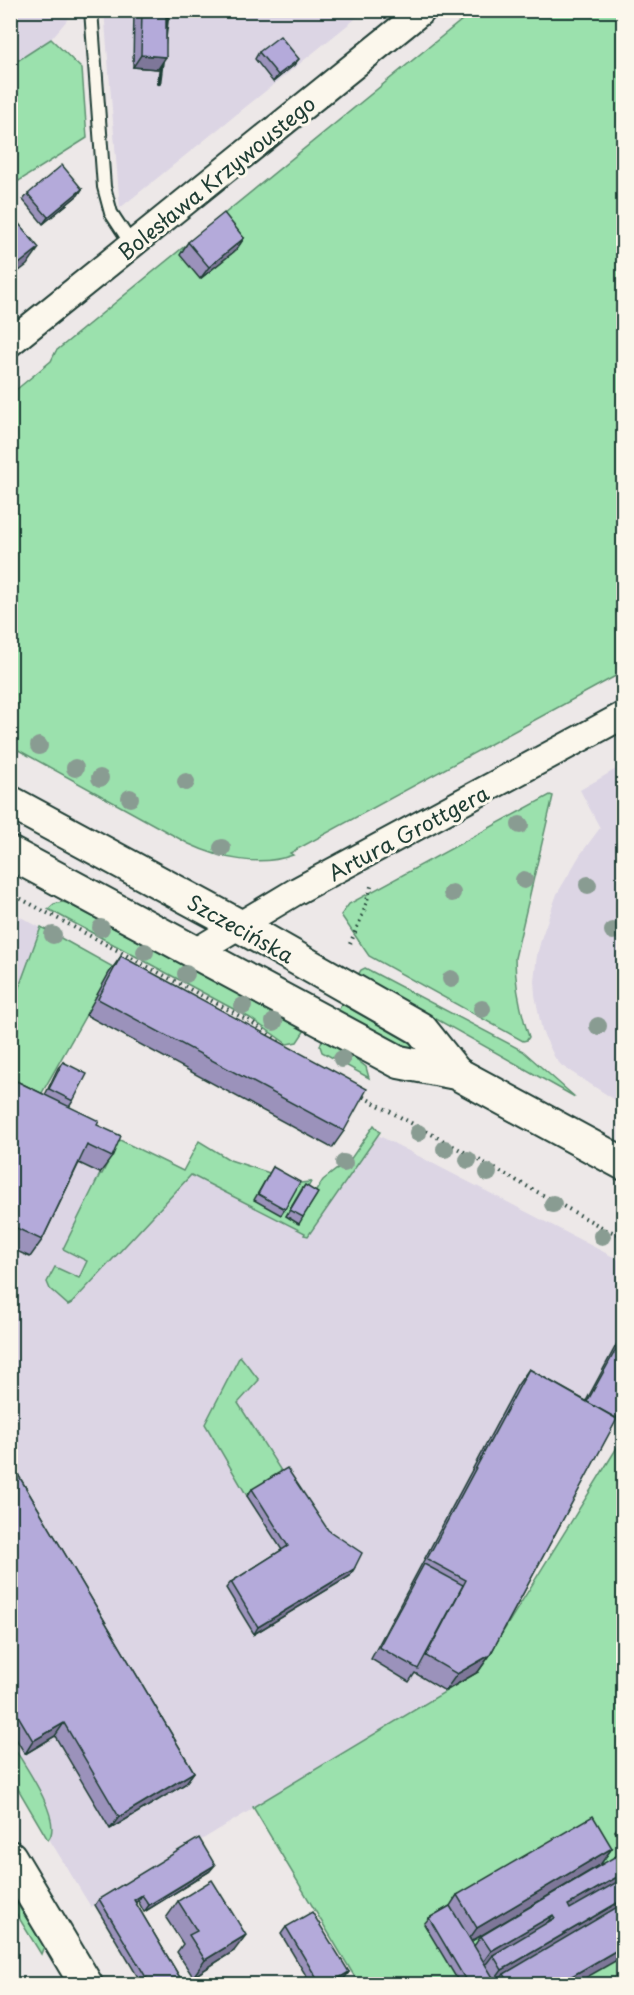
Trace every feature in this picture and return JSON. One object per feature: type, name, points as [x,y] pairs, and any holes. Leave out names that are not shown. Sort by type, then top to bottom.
[{"type":"street","name":"Bolesława Krzywoustego","points":[[10,343],[423,10]]},
{"type":"street","name":"Artura Grottgera","points":[[195,952],[295,892],[624,716]]},
{"type":"street","name":"Szczecińska","points":[[10,802],[238,925],[421,1029],[456,1073]]},
{"type":"street","name":"Szczecińska","points":[[10,854],[399,1062],[456,1073],[624,1164]]},
{"type":"street","points":[[10,1857],[86,1984]]},
{"type":"lane","points":[[91,10],[104,187],[111,213],[132,245]]},
{"type":"path","points":[[350,944],[374,879]]},
{"type":"path","points":[[10,893],[253,1023],[287,1048]]},
{"type":"path","points":[[350,1090],[597,1224],[624,1236]]},
{"type":"shaded area","points":[[11,10],[73,10],[74,12],[51,39],[11,65]]},
{"type":"shaded area","points":[[104,10],[365,11],[120,208]]},
{"type":"shaded area","points":[[623,765],[623,1105],[562,1066],[555,1058],[542,1031],[534,980],[542,936],[557,894],[580,855],[600,828],[580,790]]},
{"type":"shaded area","points":[[15,914],[113,967],[38,1100],[191,1174],[301,1231],[370,1131],[623,1262],[624,1401],[478,1672],[91,1907],[11,1777],[10,925]],"holes":[[[240,1357],[259,1380],[238,1403]]]},
{"type":"green space","points":[[473,11],[623,11],[623,672],[290,853],[293,855],[280,859],[254,861],[214,854],[189,844],[11,746],[11,394],[51,361],[56,351]]},
{"type":"green space","points":[[51,39],[82,69],[87,138],[11,186],[11,65]]},
{"type":"green space","points":[[550,795],[553,796],[515,958],[519,998],[529,1037],[523,1041],[369,956],[341,915],[349,904]]},
{"type":"green space","points":[[62,902],[305,1030],[297,1042],[287,1044],[250,1018],[48,909]]},
{"type":"green space","points":[[41,927],[113,967],[38,1100],[183,1171],[199,1141],[230,1160],[300,1183],[311,1182],[307,1189],[302,1188],[286,1216],[298,1224],[316,1196],[314,1194],[323,1180],[346,1166],[374,1125],[380,1132],[308,1236],[191,1175],[72,1303],[68,1305],[50,1289],[47,1282],[55,1267],[79,1278],[87,1261],[63,1249],[113,1152],[11,1099],[11,1009]]},
{"type":"green space","points":[[365,968],[523,1051],[575,1097],[358,975]]},
{"type":"green space","points":[[342,1004],[433,1056],[430,1061],[338,1011]]},
{"type":"green space","points":[[322,1040],[352,1056],[366,1067],[369,1078],[322,1052],[320,1046]]},
{"type":"green space","points":[[240,1356],[259,1380],[238,1403],[283,1474],[247,1496],[205,1424]]},
{"type":"green space","points":[[623,1438],[623,1984],[359,1984],[253,1807],[478,1672]]},
{"type":"green space","points":[[10,1742],[32,1776],[47,1806],[52,1831],[48,1840],[11,1777]]},
{"type":"green space","points":[[11,1894],[44,1946],[41,1954],[11,1905]]},
{"type":"building","points":[[142,10],[166,10],[166,57],[141,55]]},
{"type":"building","points":[[280,36],[299,59],[278,75],[259,52]]},
{"type":"building","points":[[62,165],[82,189],[48,217],[28,194]]},
{"type":"building","points":[[10,213],[39,248],[10,271]]},
{"type":"building","points":[[224,213],[244,238],[209,267],[188,242]]},
{"type":"building","points":[[121,956],[367,1089],[344,1131],[98,999]]},
{"type":"building","points":[[63,1062],[87,1074],[73,1101],[49,1089]]},
{"type":"building","points":[[10,1078],[99,1121],[97,1125],[121,1136],[112,1157],[87,1145],[42,1240],[10,1225]]},
{"type":"building","points":[[273,1167],[300,1182],[285,1209],[258,1194]]},
{"type":"building","points":[[305,1185],[318,1193],[303,1217],[290,1210]]},
{"type":"building","points":[[624,1335],[624,1405],[616,1418],[587,1402]]},
{"type":"building","points":[[529,1369],[617,1419],[490,1655],[457,1674],[426,1656],[466,1580],[427,1559]]},
{"type":"building","points":[[10,1461],[194,1772],[119,1817],[64,1723],[33,1741],[10,1702]]},
{"type":"building","points":[[287,1468],[328,1530],[362,1553],[354,1569],[258,1627],[231,1582],[288,1546],[252,1489]]},
{"type":"building","points":[[424,1564],[463,1585],[418,1669],[379,1647]]},
{"type":"building","points":[[593,1816],[612,1848],[477,1928],[457,1895]]},
{"type":"building","points":[[199,1838],[215,1865],[149,1905],[142,1895],[134,1900],[182,1981],[176,1984],[150,1984],[99,1899]]},
{"type":"building","points":[[616,1856],[624,1868],[624,1873],[568,1905],[570,1909],[624,1878],[624,1899],[502,1970],[493,1955],[555,1918],[553,1915],[491,1951],[481,1936]]},
{"type":"building","points":[[212,1880],[246,1935],[205,1960],[189,1935],[197,1931],[178,1901]]},
{"type":"building","points":[[624,1903],[624,1946],[558,1984],[510,1984],[504,1974]]},
{"type":"building","points":[[450,1906],[497,1984],[468,1984],[429,1918]]},
{"type":"building","points":[[312,1912],[349,1972],[329,1984],[320,1984],[286,1927]]},
{"type":"railway","points":[[159,83],[168,10]]}]
